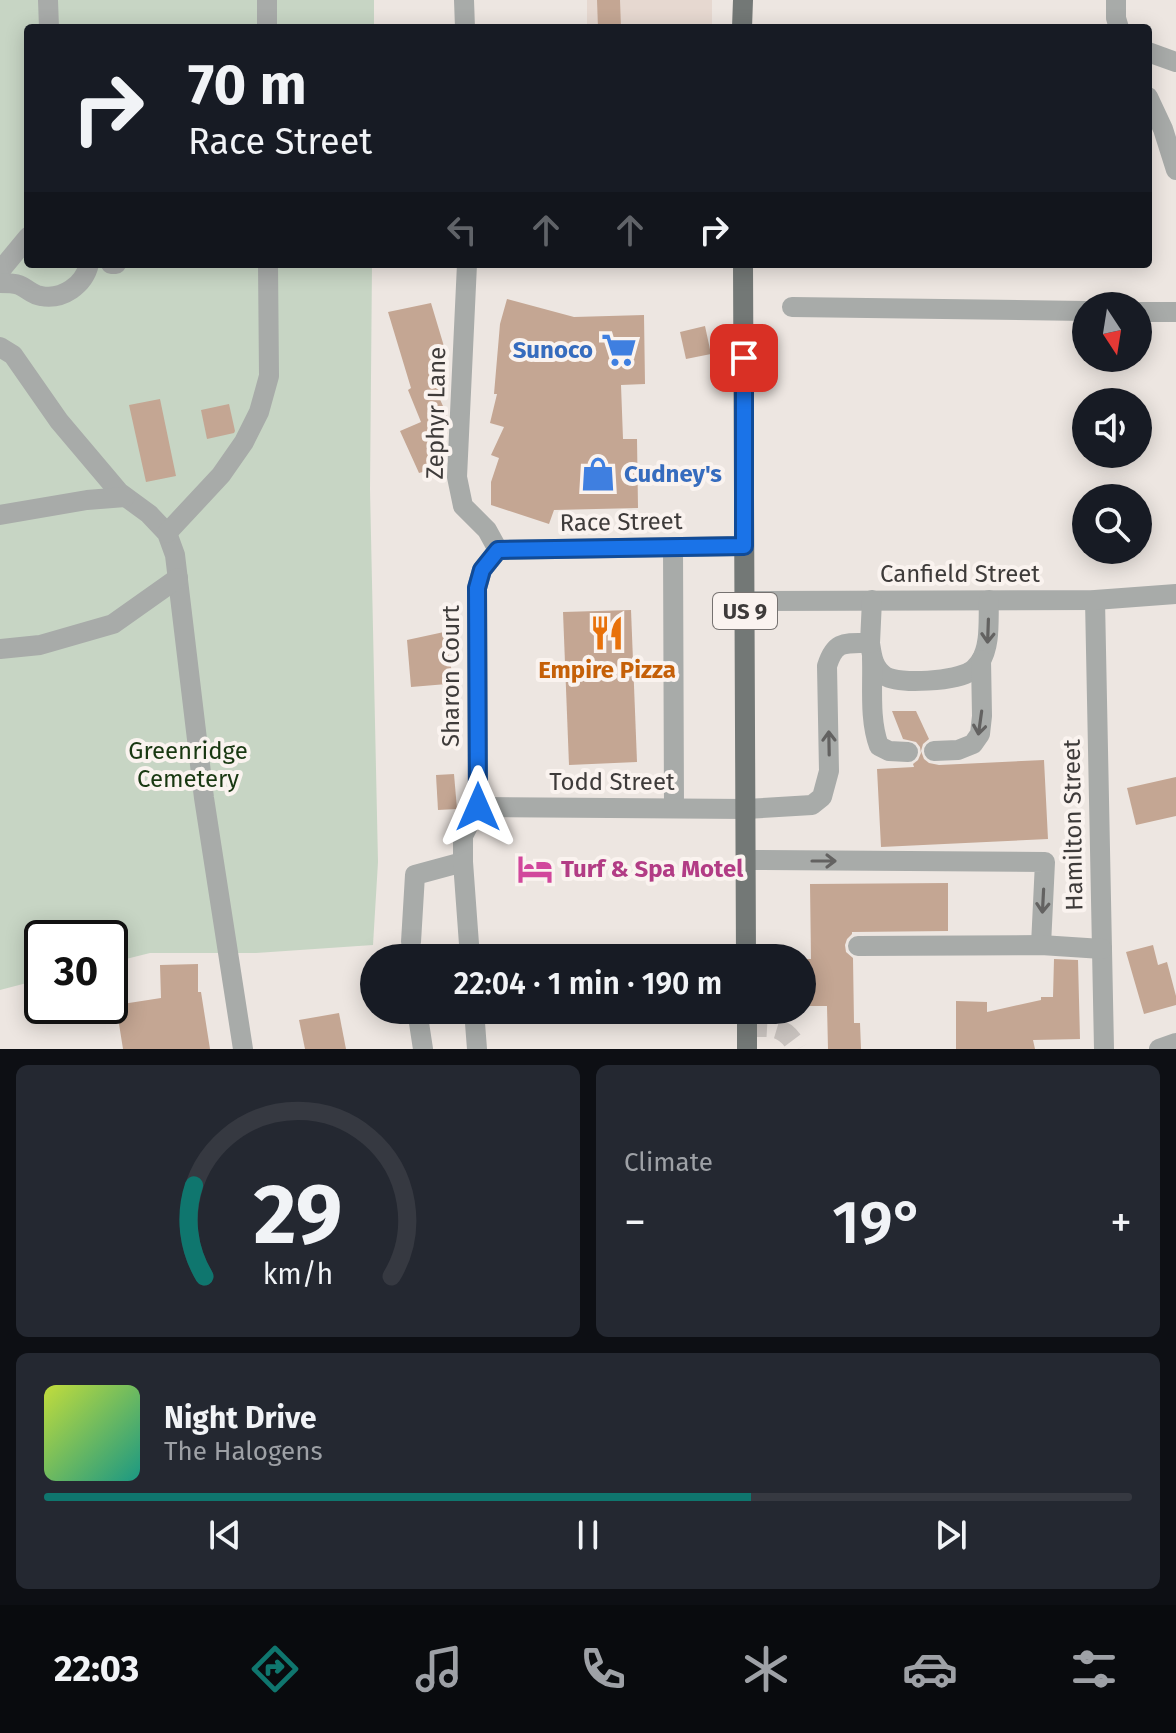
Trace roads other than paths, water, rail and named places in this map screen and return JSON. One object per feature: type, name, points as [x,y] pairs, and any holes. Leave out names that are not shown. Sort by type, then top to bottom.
[{"type":"main road","points":[[742,24],[743,0]]},
{"type":"main road","name":"US 9","points":[[743,268],[746,944]]},
{"type":"main road","points":[[747,1024],[747,1049]]},
{"type":"street","points":[[48,0],[49,24]]},
{"type":"street","points":[[267,0],[267,24]]},
{"type":"street","points":[[464,0],[465,24]]},
{"type":"street","points":[[1116,0],[1118,24]]},
{"type":"street","points":[[1152,53],[1176,62]]},
{"type":"street","points":[[1152,106],[1176,170]]},
{"type":"street","points":[[0,271],[24,242]]},
{"type":"street","points":[[0,283],[20,285],[30,293],[43,297],[57,296],[69,292],[80,283],[88,268]]},
{"type":"street","points":[[167,533],[221,475],[244,442],[259,412],[269,376],[263,268]]},
{"type":"street","name":"Zephyr Lane","points":[[467,268],[457,477],[463,506],[487,530],[498,550]]},
{"type":"street","points":[[792,307],[1072,311]]},
{"type":"street","points":[[1152,312],[1176,312]]},
{"type":"street","points":[[0,347],[13,355],[59,421],[119,492],[149,514],[167,533],[175,555],[204,798],[243,1049]]},
{"type":"street","points":[[0,515],[87,500],[125,497]]},
{"type":"street","name":"Race Street","points":[[498,550],[744,546]]},
{"type":"street","points":[[673,547],[674,808]]},
{"type":"street","name":"Sharon Court","points":[[478,807],[477,588],[482,570],[498,550]]},
{"type":"street","points":[[0,649],[40,645],[113,624],[178,578]]},
{"type":"street","name":"Canfield Street","points":[[745,601],[1095,600],[1176,594]]},
{"type":"street","points":[[872,600],[875,736],[879,746],[889,751],[908,752]]},
{"type":"street","points":[[871,650],[877,669],[887,678],[905,681],[955,678],[971,671],[981,660],[987,645],[989,600]]},
{"type":"street","name":"Hamilton Street","points":[[1095,600],[1104,1049]]},
{"type":"street","name":"Todd Street","points":[[478,807],[746,809],[812,805],[822,797],[829,771],[827,666],[831,652],[852,643],[871,650]]},
{"type":"street","points":[[934,751],[958,750],[973,744],[980,734],[981,660]]},
{"type":"street","points":[[469,944],[463,836],[478,807]]},
{"type":"street","points":[[746,860],[1045,862],[1041,945]]},
{"type":"street","points":[[411,942],[415,875],[463,862]]},
{"type":"street","points":[[858,946],[1041,945],[1102,949]]},
{"type":"street","points":[[419,1024],[423,1049]]},
{"type":"street","points":[[475,1024],[477,1049]]},
{"type":"street","points":[[1159,1049],[1176,1043]]},
{"type":"tunnel","points":[[747,1027],[783,1031],[798,1049]]},
{"type":"place","name":"Sunoco","points":[[619,350]]},
{"type":"place","name":"Cudney's","points":[[598,474]]},
{"type":"place","name":"Empire Pizza","points":[[607,633]]},
{"type":"place","name":"Turf & Spa Motel","points":[[535,869]]},
{"type":"park label","name":"Greenridge Cemetery","points":[[188,765]]}]
